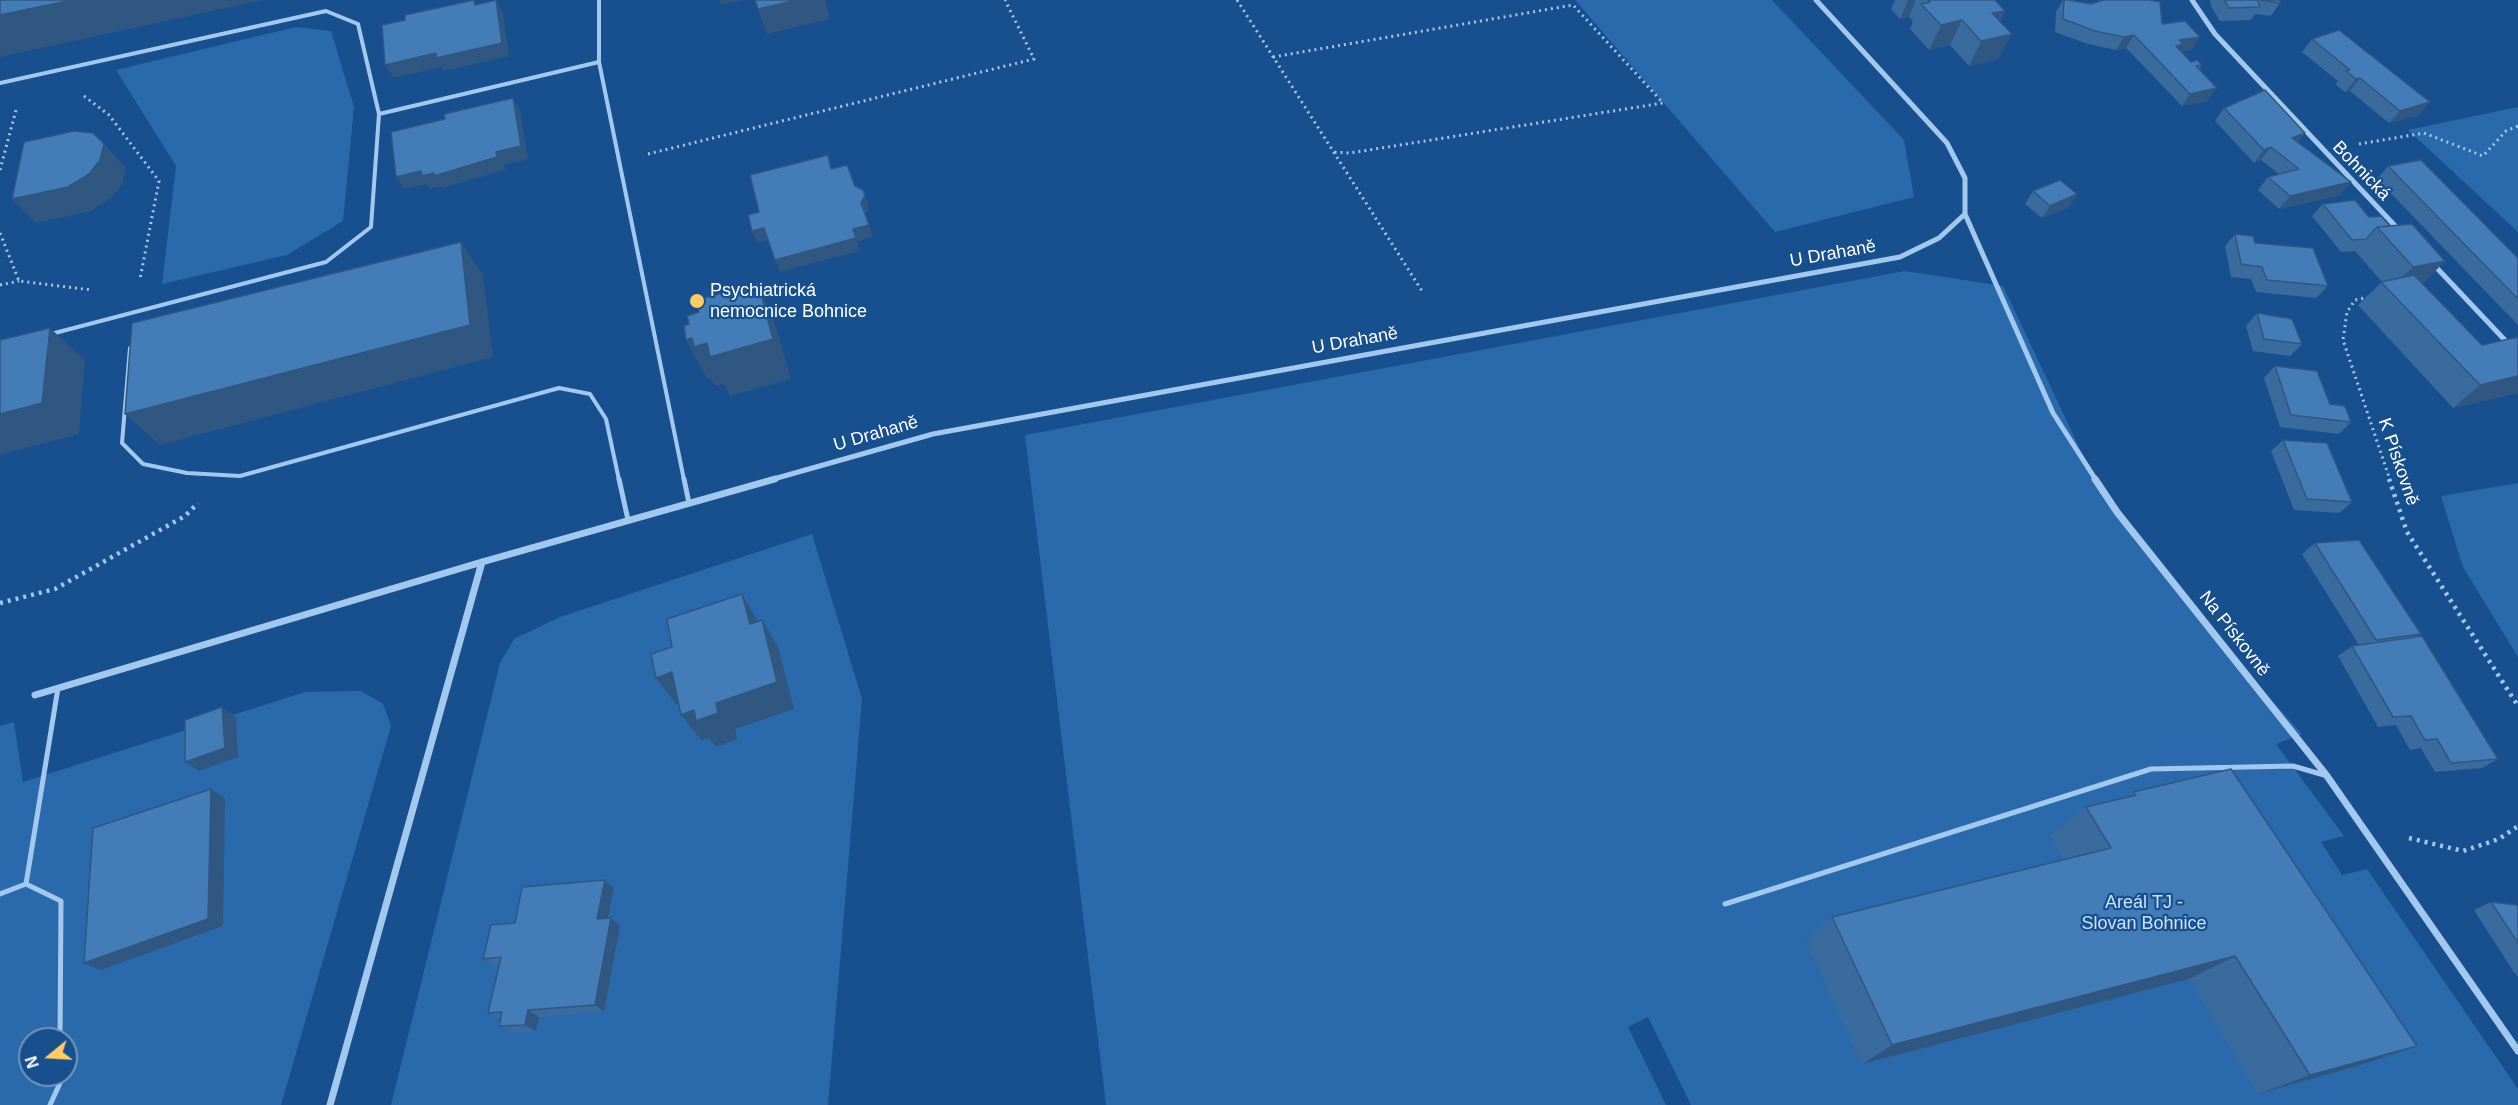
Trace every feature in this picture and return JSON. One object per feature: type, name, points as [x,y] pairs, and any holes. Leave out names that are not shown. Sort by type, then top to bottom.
[{"type":"street","points":[[1816,0],[1947,142],[1965,178],[1965,214]]},
{"type":"street","name":"Bohnická","points":[[2192,0],[2216,34],[2322,150],[2404,234]]},
{"type":"street","name":"U Drahaně","points":[[35,695],[482,562],[933,434],[1900,257],[1939,238],[1965,214]]},
{"type":"street","name":"Na Pískovně","points":[[1965,214],[2053,413],[2111,502],[2327,776],[2518,1051]]},
{"type":"street","points":[[2428,259],[2518,354]]},
{"type":"street","points":[[330,1105],[482,562]]},
{"type":"lane","points":[[599,0],[599,62],[689,503]]},
{"type":"lane","points":[[0,83],[326,11],[358,24],[379,114],[370,227],[326,262],[44,335]]},
{"type":"lane","points":[[379,114],[599,62]]},
{"type":"lane","points":[[132,324],[133,312]]},
{"type":"lane","points":[[131,336],[122,443],[143,464],[186,473],[240,476],[560,388],[590,394],[606,419],[628,520]]},
{"type":"lane","points":[[26,884],[58,688]]},
{"type":"lane","points":[[1725,904],[2151,769],[2293,766],[2327,776]]},
{"type":"lane","points":[[0,894],[26,884],[61,901],[60,1027]]},
{"type":"lane","points":[[50,1105],[58,1087]]},
{"type":"path","points":[[621,161],[1034,59],[1005,0]]},
{"type":"path","points":[[1237,0],[1422,291]]},
{"type":"path","points":[[1333,152],[1350,153],[1663,104],[1568,0]]},
{"type":"path","points":[[1273,57],[1573,5]]},
{"type":"path","points":[[52,71],[109,115],[159,181],[133,312]]},
{"type":"path","points":[[0,170],[25,77]]},
{"type":"path","points":[[2322,150],[2424,133],[2483,156],[2506,131],[2518,126]]},
{"type":"path","points":[[0,233],[19,281]]},
{"type":"path","points":[[0,285],[19,281],[136,296]]},
{"type":"path","name":"K Pískovně","points":[[2377,296],[2355,300],[2347,312],[2343,340],[2408,532],[2518,706]]},
{"type":"path","points":[[0,603],[55,589],[185,516],[228,475]]},
{"type":"path","points":[[2362,826],[2463,851],[2499,839],[2518,826]]},
{"type":"green space","points":[[1575,0],[1772,0],[1904,140],[1914,197],[1775,232]]},
{"type":"green space","points":[[296,27],[331,31],[354,107],[343,221],[287,255],[162,284],[176,166],[116,70]]},
{"type":"green space","points":[[2518,107],[2518,232],[2408,130]]},
{"type":"green space","name":"Areál TJ - Slovan Bohnice","points":[[1905,271],[2003,286],[2096,483],[2248,674],[2302,734],[2276,744],[2344,836],[2321,842],[2342,875],[2367,869],[2518,1089],[2518,1105],[1691,1105],[1648,1017],[1628,1027],[1666,1105],[1106,1105],[1025,435]]},
{"type":"green space","points":[[2518,483],[2518,657],[2463,567],[2441,496]]},
{"type":"green space","points":[[812,534],[862,699],[828,1105],[391,1105],[500,663],[514,639],[560,617]]},
{"type":"green space","points":[[361,691],[383,704],[391,726],[281,1105],[0,1105],[0,726],[14,722],[23,782],[305,692]]},
{"type":"building","points":[[0,0],[72,0],[0,15]]},
{"type":"building","points":[[474,0],[475,5],[496,0],[502,43],[436,58],[436,53],[385,65],[382,25],[405,20],[405,15]]},
{"type":"building","points":[[755,0],[797,0],[758,9]]},
{"type":"building","points":[[1928,0],[1995,0],[2005,11],[1992,13],[2012,34],[1981,41],[1962,20],[1941,25],[1921,4],[1930,2]]},
{"type":"building","points":[[2064,0],[2091,4],[2104,0],[2160,2],[2162,24],[2185,21],[2200,37],[2179,40],[2183,44],[2176,46],[2191,62],[2197,60],[2202,65],[2196,66],[2217,88],[2190,94],[2134,35],[2124,37],[2095,31],[2063,19]]},
{"type":"building","points":[[2224,0],[2257,0],[2260,7],[2229,8]]},
{"type":"building","points":[[2259,0],[2280,0],[2280,3]]},
{"type":"building","points":[[2339,30],[2430,102],[2400,111],[2360,78],[2356,79],[2346,71],[2350,70],[2312,39]]},
{"type":"building","points":[[2265,90],[2305,133],[2292,138],[2351,182],[2290,196],[2268,177],[2299,169],[2271,147],[2264,150],[2224,108]]},
{"type":"building","points":[[513,98],[521,146],[496,152],[497,157],[434,176],[434,173],[422,176],[421,171],[396,177],[391,132],[445,119],[444,114]]},
{"type":"building","points":[[74,131],[93,133],[104,144],[100,160],[89,174],[68,187],[12,199],[24,142]]},
{"type":"building","points":[[828,155],[831,169],[847,165],[855,186],[863,190],[865,195],[861,203],[869,225],[853,229],[856,238],[775,260],[764,228],[752,231],[748,215],[759,212],[750,175]]},
{"type":"building","points":[[2421,160],[2518,258],[2518,299],[2388,166]]},
{"type":"building","points":[[2060,180],[2077,194],[2050,206],[2033,191]]},
{"type":"building","points":[[2355,200],[2369,217],[2381,216],[2390,226],[2377,227],[2366,239],[2352,240],[2323,204]]},
{"type":"building","points":[[2412,224],[2445,261],[2413,267],[2377,227]]},
{"type":"building","points":[[2235,234],[2253,236],[2255,243],[2313,248],[2328,286],[2267,280],[2262,267],[2241,264]]},
{"type":"building","points":[[461,242],[470,325],[125,414],[132,323]]},
{"type":"building","points":[[2414,275],[2482,345],[2518,337],[2518,376],[2480,385],[2381,282]]},
{"type":"building","points":[[758,283],[773,339],[710,357],[707,343],[694,347],[692,338],[686,340],[684,326],[689,324],[687,316],[699,312],[696,300]]},
{"type":"building","points":[[2257,313],[2292,319],[2302,344],[2264,339]]},
{"type":"building","points":[[50,328],[42,403],[0,414],[0,340]]},
{"type":"building","points":[[2275,366],[2317,371],[2330,404],[2345,406],[2351,422],[2291,415]]},
{"type":"building","points":[[2283,440],[2327,443],[2352,502],[2307,499]]},
{"type":"building","points":[[2359,540],[2421,634],[2376,640],[2315,543]]},
{"type":"building","points":[[742,594],[750,624],[762,620],[777,682],[716,703],[718,713],[696,721],[694,710],[681,715],[672,672],[656,678],[651,654],[672,647],[667,619]]},
{"type":"building","points":[[2422,636],[2498,759],[2451,763],[2437,739],[2425,740],[2411,716],[2393,717],[2352,646]]},
{"type":"building","points":[[222,707],[225,748],[185,762],[185,720]]},
{"type":"building","points":[[2231,769],[2417,1046],[2310,1075],[2235,956],[1892,1045],[1832,917],[2111,848],[2086,807],[2136,795],[2133,792]]},
{"type":"building","points":[[211,789],[208,919],[84,963],[93,828]]},
{"type":"building","points":[[605,880],[597,919],[611,918],[595,1005],[528,1010],[525,1025],[499,1026],[502,1012],[488,1013],[501,957],[483,959],[491,925],[515,923],[522,887]]},
{"type":"building","points":[[2491,902],[2518,905],[2518,943]]},
{"type":"place","name":"Psychiatrická nemocnice Bohnice","points":[[697,301]]}]
